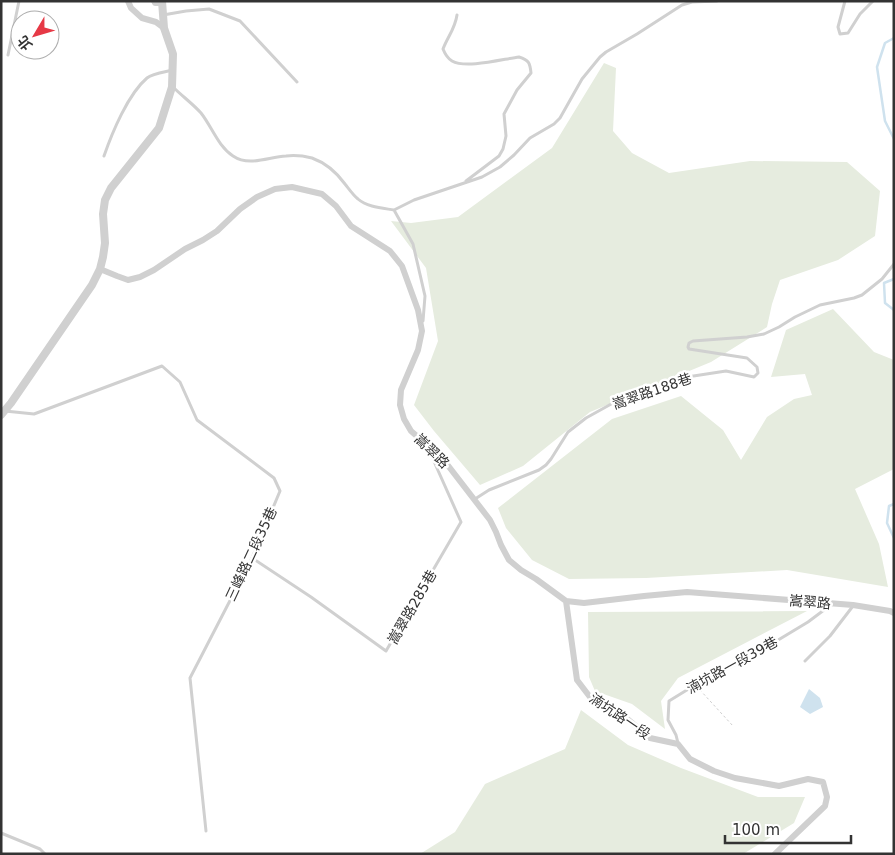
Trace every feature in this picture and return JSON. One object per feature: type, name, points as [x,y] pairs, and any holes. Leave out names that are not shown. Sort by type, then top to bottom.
[{"type":"street","points":[[128,1],[131,8],[142,18],[156,22],[164,28]]},
{"type":"street","points":[[3,413],[92,285],[100,269],[105,242],[103,214],[105,200],[111,188],[159,128],[172,87],[174,70],[173,54],[164,28],[160,2]]},
{"type":"street","name":"嵩翠路","points":[[100,269],[128,280],[140,277],[217,230],[240,209],[257,197],[275,189],[292,187],[322,194],[336,206],[351,226],[390,251],[402,266],[412,290],[422,332],[418,350],[401,390],[400,405],[404,419],[411,431],[443,459],[474,499],[490,520],[509,560],[521,570],[536,578],[566,601],[584,603],[687,592],[853,606],[894,613]]},
{"type":"street","name":"湳坑路一段","points":[[566,601],[577,680],[590,698],[612,706],[650,738],[678,744]]},
{"type":"street","points":[[678,744],[690,758],[714,771],[735,778],[779,786],[808,779],[823,782],[827,797],[825,806],[775,854]]},
{"type":"lane","points":[[8,55],[19,1]]},
{"type":"lane","points":[[172,87],[200,112],[222,146],[234,157],[250,162],[284,156],[311,158],[333,171],[357,199],[364,203],[394,210],[414,200],[482,177],[500,167],[530,138],[554,124],[560,118],[582,79],[606,52],[682,5],[692,2],[717,1]]},
{"type":"lane","points":[[845,1],[838,27],[840,34],[848,33],[860,14],[873,1]]},
{"type":"lane","points":[[162,15],[210,9],[240,21],[296,82]]},
{"type":"lane","points":[[457,15],[455,26],[442,49],[451,61],[459,64],[471,64],[519,57],[526,59],[530,65],[531,73],[517,90],[504,114],[506,136],[499,156],[464,183]]},
{"type":"lane","points":[[104,156],[109,140],[131,96],[148,77],[174,70]]},
{"type":"lane","points":[[394,210],[413,244],[425,296],[422,332]]},
{"type":"lane","name":"嵩翠路188巷","points":[[474,499],[489,490],[539,470],[551,459],[568,432],[586,418],[613,404],[643,391],[687,377],[726,371],[754,377],[758,373],[757,367],[748,358],[689,349],[689,343],[693,340],[764,334],[820,305],[862,295],[882,279],[894,264]]},
{"type":"lane","name":"三峰路二段35巷","points":[[3,413],[34,414],[162,366],[180,382],[197,420],[274,478],[280,491],[252,558],[190,678],[206,830]]},
{"type":"lane","name":"嵩翠路285巷","points":[[252,558],[311,597],[386,651],[461,522],[425,443]]},
{"type":"lane","name":"湳坑路一段39巷","points":[[678,744],[676,735],[668,720],[669,701],[695,685],[750,658],[808,622],[832,604]]},
{"type":"lane","points":[[805,661],[830,636],[853,606]]},
{"type":"lane","points":[[1,833],[40,849],[45,854]]},
{"type":"path","points":[[695,685],[733,726]]},
{"type":"shaded area","points":[[604,63],[616,68],[613,131],[632,153],[669,173],[750,161],[847,162],[880,191],[875,236],[838,260],[780,280],[767,327],[711,362],[590,412],[523,466],[480,485],[414,405],[438,341],[426,268],[391,221],[411,223],[458,217],[552,148]]},
{"type":"shaded area","points":[[833,309],[874,352],[894,360],[894,469],[855,489],[879,544],[888,587],[787,570],[646,578],[569,579],[532,560],[506,528],[498,508],[612,419],[681,396],[723,430],[741,460],[767,417],[794,399],[812,395],[805,374],[771,377],[786,330]]},
{"type":"shaded area","points":[[807,611],[678,678],[661,701],[665,729],[632,704],[595,691],[589,677],[588,612]]},
{"type":"shaded area","points":[[581,710],[628,745],[681,768],[758,797],[805,797],[794,823],[743,854],[420,854],[455,832],[485,784],[565,749]]},
{"type":"water","points":[[809,689],[820,698],[823,707],[810,714],[800,707]]},
{"type":"waterway","points":[[894,38],[885,43],[877,67],[885,121],[894,139]]},
{"type":"waterway","points":[[894,279],[884,283],[885,303],[894,310]]},
{"type":"waterway","points":[[894,504],[889,506],[887,523],[894,538]]}]
